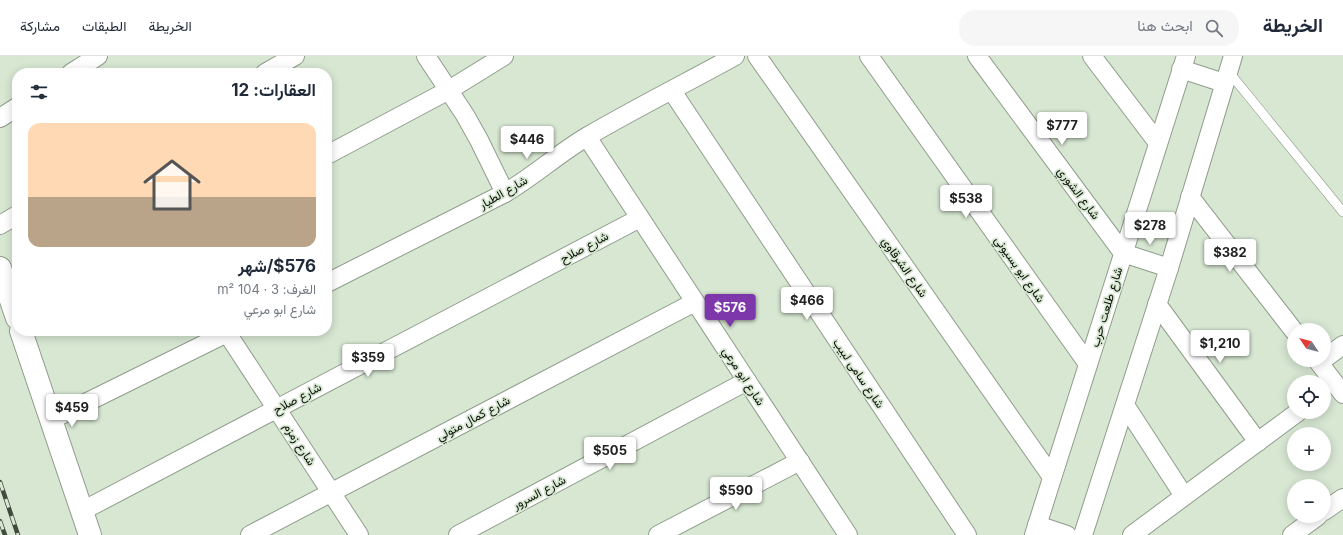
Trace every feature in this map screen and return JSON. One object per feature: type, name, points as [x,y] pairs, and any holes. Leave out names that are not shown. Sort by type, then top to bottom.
[{"type":"street","points":[[79,68],[98,56]]},
{"type":"street","points":[[274,68],[295,56]]},
{"type":"street","points":[[426,56],[449,90],[479,140],[505,193]]},
{"type":"street","points":[[332,152],[449,90],[504,56]]},
{"type":"street","name":"شارع الطيار","points":[[332,280],[505,193],[587,136],[735,56]]},
{"type":"street","name":"شارع الشرقاوي","points":[[757,56],[1052,477]]},
{"type":"street","name":"شارع ابو بسيوني","points":[[869,56],[1088,364]]},
{"type":"street","name":"شارع الشوري","points":[[977,56],[1123,253]]},
{"type":"street","points":[[1092,56],[1158,143]]},
{"type":"street","points":[[1087,532],[1125,404],[1169,268],[1228,70],[1184,63]]},
{"type":"street","name":"شارع طلعت حرب","points":[[1036,530],[1184,63]]},
{"type":"street","name":"شارع سامى لبيب","points":[[672,90],[967,535]]},
{"type":"street","points":[[0,118],[12,110]]},
{"type":"street","name":"شارع ابو مرعي","points":[[587,136],[800,461],[845,534]]},
{"type":"street","points":[[1190,197],[1288,323]]},
{"type":"street","name":"شارع صلاح","points":[[82,511],[640,218]]},
{"type":"street","points":[[0,225],[12,219]]},
{"type":"street","points":[[1123,253],[1169,268]]},
{"type":"street","points":[[0,268],[12,303]]},
{"type":"street","name":"شارع كمال متولي","points":[[250,535],[695,302]]},
{"type":"street","points":[[1157,304],[1258,442]]},
{"type":"street","points":[[23,336],[90,535]]},
{"type":"street","points":[[51,420],[221,336]]},
{"type":"street","name":"شارع زمزم","points":[[231,336],[276,409],[359,535]]},
{"type":"street","points":[[1331,353],[1343,345]]},
{"type":"street","points":[[1324,367],[1334,390]]},
{"type":"street","name":"شارع السرور","points":[[458,535],[747,381]]},
{"type":"street","points":[[1125,404],[1184,496]]},
{"type":"street","points":[[1132,535],[1289,419]]},
{"type":"street","points":[[658,535],[800,461]]},
{"type":"street","points":[[1331,507],[1343,498]]},
{"type":"street","points":[[1292,535],[1308,523]]},
{"type":"street","points":[[1036,530],[1067,535]]},
{"type":"lane","points":[[1228,70],[1343,212]]},
{"type":"railway","points":[[0,482],[18,535]]},
{"type":"railway","points":[[0,521],[5,535]]}]
